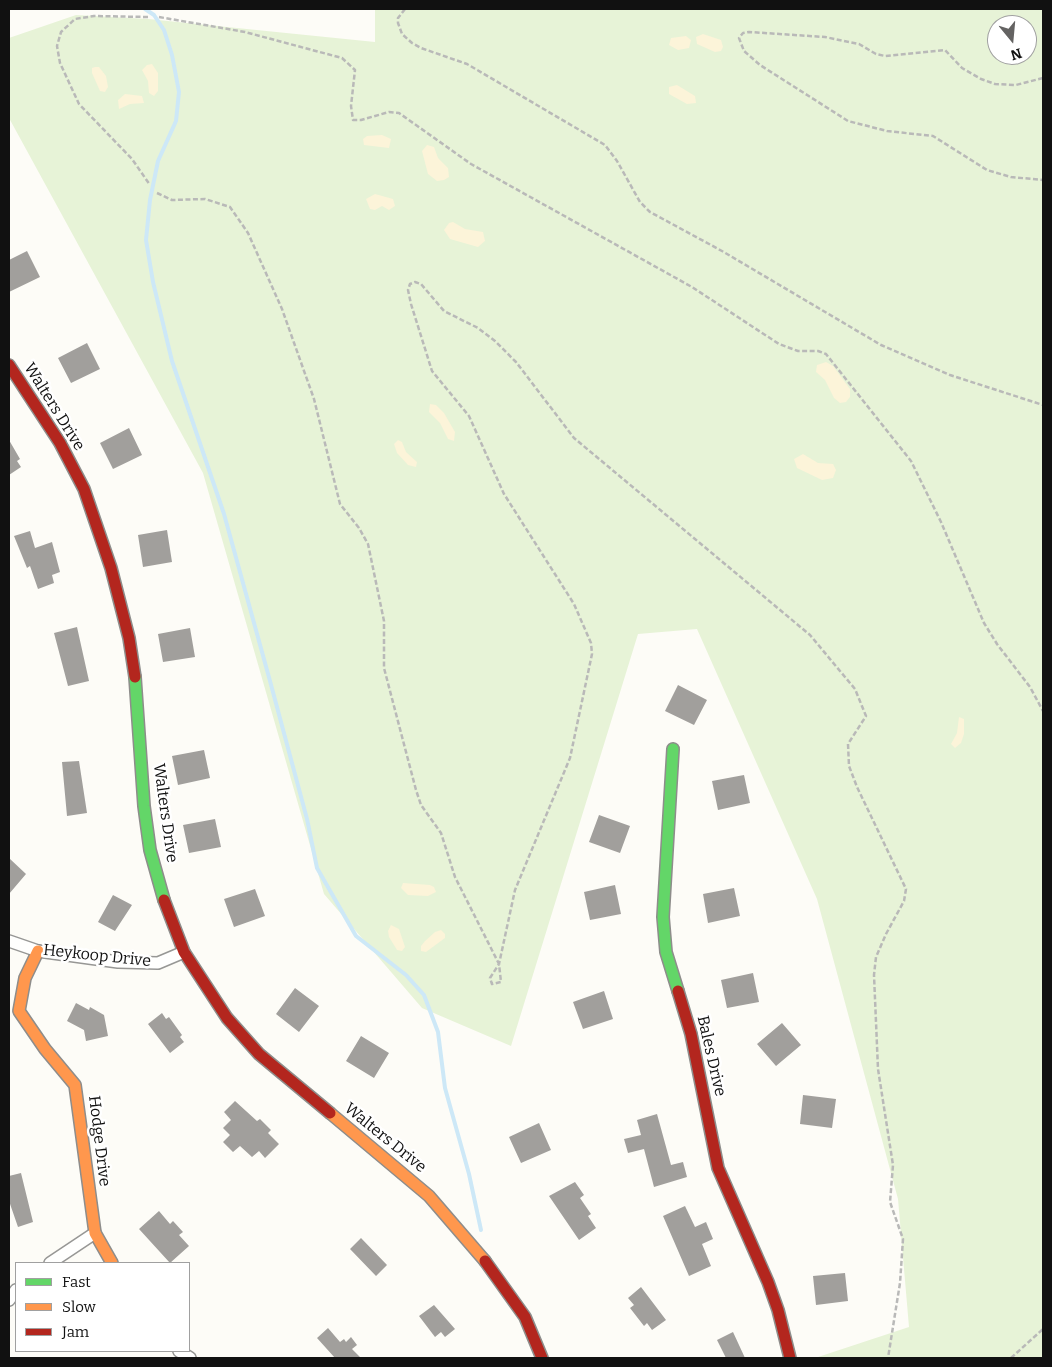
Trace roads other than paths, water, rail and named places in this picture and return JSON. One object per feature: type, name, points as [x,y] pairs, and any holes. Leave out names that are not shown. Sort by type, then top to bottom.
[{"type":"street","name":"Walters Drive","points":[[9,366],[60,443],[84,489],[111,568],[129,638],[135,680],[144,806],[150,850],[165,904],[184,952],[227,1018],[258,1054],[429,1196],[488,1264],[524,1317],[542,1358]]},
{"type":"street","name":"Bales Drive","points":[[673,749],[663,917],[666,952],[691,1034],[718,1168],[768,1282],[778,1310],[790,1358]]},
{"type":"street","name":"Heykoop Drive","points":[[9,940],[38,951],[118,962],[158,963],[184,952]]},
{"type":"street","name":"Hodge Drive","points":[[38,951],[25,978],[19,1011],[75,1085],[95,1234],[111,1262]]},
{"type":"street","points":[[52,1262],[95,1234]]},
{"type":"waterway","points":[[145,9],[154,15],[164,30],[172,55],[179,92],[176,121],[158,161],[150,200],[146,240],[153,282],[172,361],[224,514],[307,819],[317,868],[356,936],[406,975],[424,995],[438,1032],[445,1088],[469,1174],[481,1230]]}]
